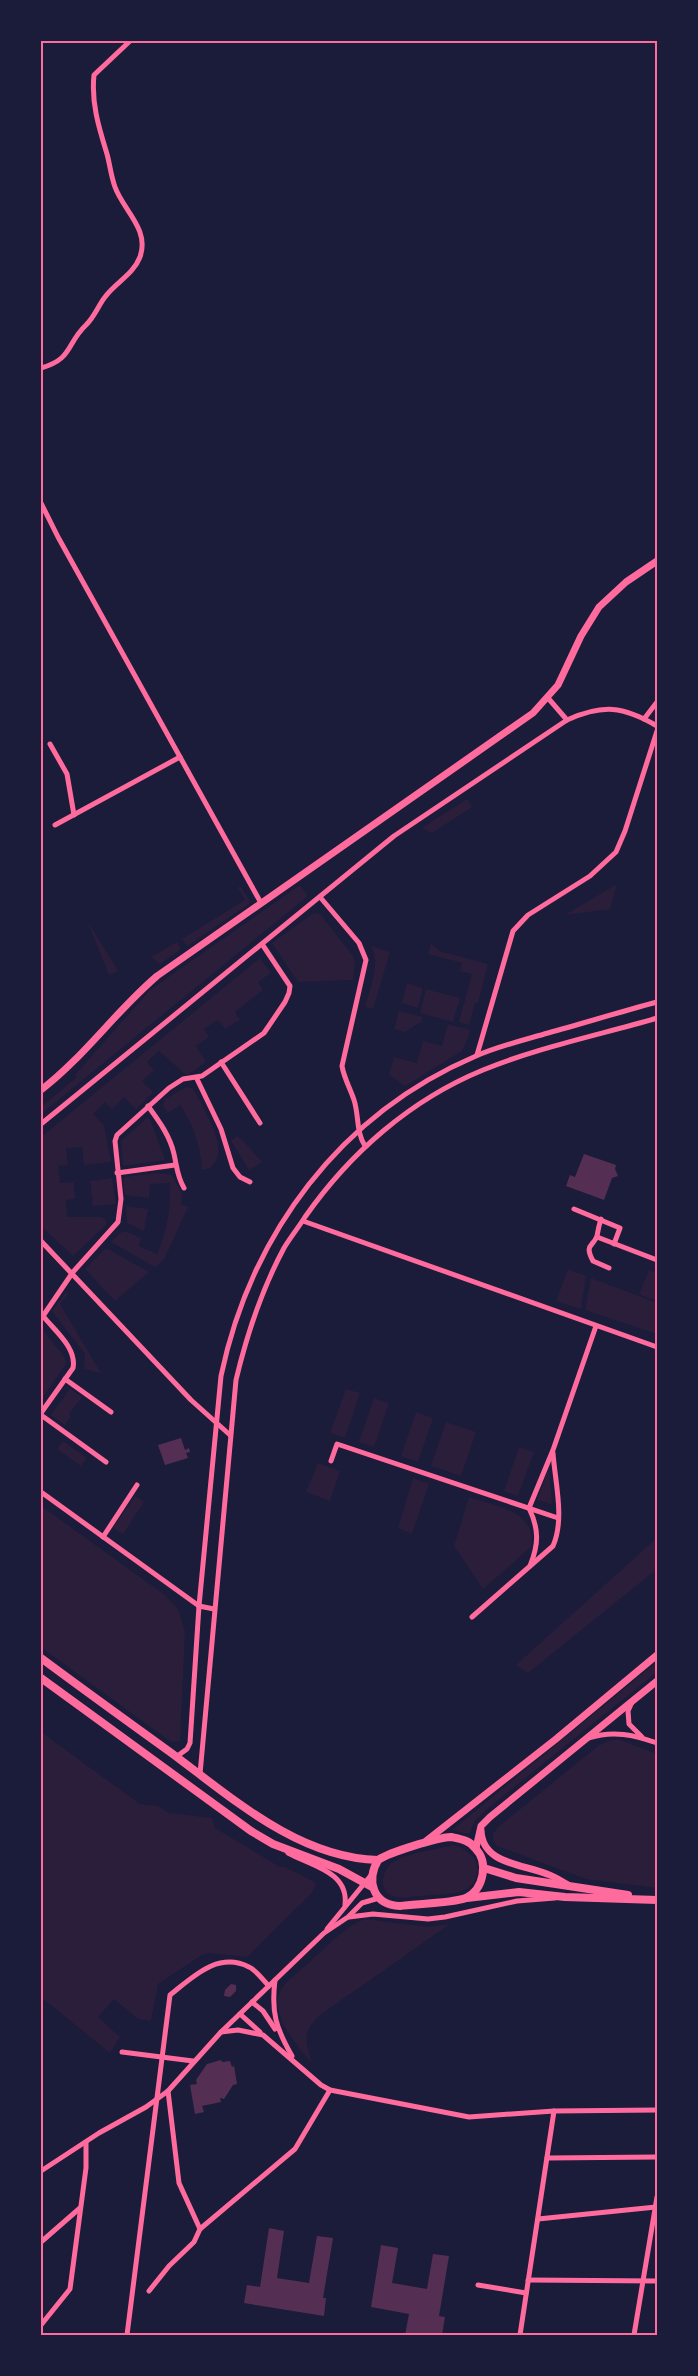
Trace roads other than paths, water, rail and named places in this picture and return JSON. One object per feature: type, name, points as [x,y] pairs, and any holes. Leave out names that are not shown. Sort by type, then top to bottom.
[{"type":"main road","points":[[41,1658],[273,1825],[323,1851],[353,1859],[378,1860]]},
{"type":"main road","points":[[41,1678],[226,1814],[272,1844],[339,1869],[368,1885],[379,1898],[392,1906],[519,1892],[565,1897],[657,1900]]},
{"type":"main road","points":[[368,1885],[378,1860],[385,1855],[440,1838],[451,1837],[466,1841],[476,1848],[484,1868],[479,1885],[475,1891],[465,1898]]},
{"type":"main road","points":[[484,1868],[498,1874],[657,1900]]},
{"type":"street","points":[[41,368],[57,363],[64,357],[83,328],[95,316],[106,296],[128,276],[140,256],[141,239],[138,228],[115,188],[96,119],[93,86],[94,75],[130,41]]},
{"type":"street","points":[[41,503],[261,903]]},
{"type":"street","points":[[41,1090],[62,1074],[135,995],[157,976],[533,713],[548,698],[558,684],[581,636],[599,607],[618,588],[657,561]]},
{"type":"street","points":[[548,698],[566,720]]},
{"type":"street","points":[[644,719],[657,702]]},
{"type":"street","points":[[41,1124],[394,836],[566,720],[588,710],[600,708],[615,710],[644,719],[657,726]]},
{"type":"street","points":[[477,1055],[513,931],[528,915],[590,876],[616,852],[625,831],[657,731]]},
{"type":"street","points":[[50,744],[66,774],[74,815]]},
{"type":"street","points":[[55,825],[180,757]]},
{"type":"street","points":[[320,897],[359,943],[366,960],[342,1066],[344,1079],[354,1099],[361,1140],[365,1146]]},
{"type":"street","points":[[106,1462],[41,1414],[73,1368],[75,1359],[72,1351],[42,1316],[73,1272],[118,1222],[121,1199],[115,1141],[117,1135],[169,1088],[183,1079],[196,1079],[264,1033],[290,993],[290,986],[262,944]]},
{"type":"street","points":[[176,1757],[187,1749],[190,1743],[198,1606],[221,1376],[227,1348],[250,1282],[269,1242],[322,1166],[352,1135],[440,1073],[477,1055],[657,1002]]},
{"type":"street","points":[[200,1774],[236,1380],[252,1322],[284,1247],[343,1168],[365,1146],[410,1110],[447,1087],[482,1070],[515,1059],[657,1018]]},
{"type":"street","points":[[221,1062],[260,1123]]},
{"type":"street","points":[[196,1079],[221,1129],[233,1168],[240,1177],[250,1182]]},
{"type":"street","points":[[148,1106],[164,1128],[174,1153],[177,1176],[184,1188]]},
{"type":"street","points":[[352,1135],[361,1140]]},
{"type":"street","points":[[117,1173],[175,1165]]},
{"type":"street","points":[[574,1209],[620,1228],[614,1244]]},
{"type":"street","points":[[601,1220],[597,1237],[589,1245],[590,1255],[593,1261],[609,1268]]},
{"type":"street","points":[[303,1221],[657,1347]]},
{"type":"street","points":[[597,1237],[657,1260]]},
{"type":"street","points":[[41,1241],[73,1272],[215,1424],[230,1434]]},
{"type":"street","points":[[530,1566],[536,1553],[538,1530],[529,1508],[553,1450],[596,1326]]},
{"type":"street","points":[[65,1379],[111,1412]]},
{"type":"street","points":[[331,1461],[337,1444],[558,1518]]},
{"type":"street","points":[[472,1617],[553,1546],[558,1533],[558,1518],[553,1450]]},
{"type":"street","points":[[103,1537],[137,1485]]},
{"type":"street","points":[[41,1492],[198,1606],[214,1609]]},
{"type":"street","points":[[419,1846],[441,1832],[521,1768],[657,1655]]},
{"type":"street","points":[[476,1848],[481,1826],[657,1681]]},
{"type":"street","points":[[632,1702],[628,1711],[629,1724],[644,1738]]},
{"type":"street","points":[[587,1738],[612,1732],[644,1738],[657,1743]]},
{"type":"street","points":[[481,1826],[482,1838],[490,1853],[506,1861],[548,1874],[572,1887]]},
{"type":"street","points":[[272,1844],[333,1874],[344,1886],[346,1895],[344,1905]]},
{"type":"street","points":[[41,2171],[156,2100],[168,2090],[221,2032],[324,1933],[344,1905],[368,1885]]},
{"type":"street","points":[[348,1917],[373,1914],[428,1918],[445,1917],[517,1901],[565,1897]]},
{"type":"street","points":[[324,1933],[348,1917],[362,1903],[379,1898]]},
{"type":"street","points":[[127,2335],[170,1995],[215,1962],[250,1967],[269,1986]]},
{"type":"street","points":[[276,1980],[274,2016],[279,2034]]},
{"type":"street","points":[[252,2002],[262,2011],[279,2034],[295,2061]]},
{"type":"street","points":[[240,2014],[321,2085],[330,2090],[469,2117],[554,2111],[657,2110]]},
{"type":"street","points":[[221,2032],[238,2030],[263,2035]]},
{"type":"street","points":[[122,2052],[193,2061]]},
{"type":"street","points":[[168,2090],[179,2183],[200,2229]]},
{"type":"street","points":[[149,2291],[169,2266],[194,2242],[200,2229],[295,2149],[330,2090]]},
{"type":"street","points":[[520,2335],[554,2111]]},
{"type":"street","points":[[41,2324],[43,2318],[70,2289],[86,2142]]},
{"type":"street","points":[[547,2158],[657,2158]]},
{"type":"street","points":[[634,2335],[657,2197]]},
{"type":"street","points":[[41,2242],[80,2208]]},
{"type":"street","points":[[538,2219],[656,2208]]},
{"type":"street","points":[[528,2280],[657,2281]]},
{"type":"street","points":[[478,2285],[526,2293]]}]
